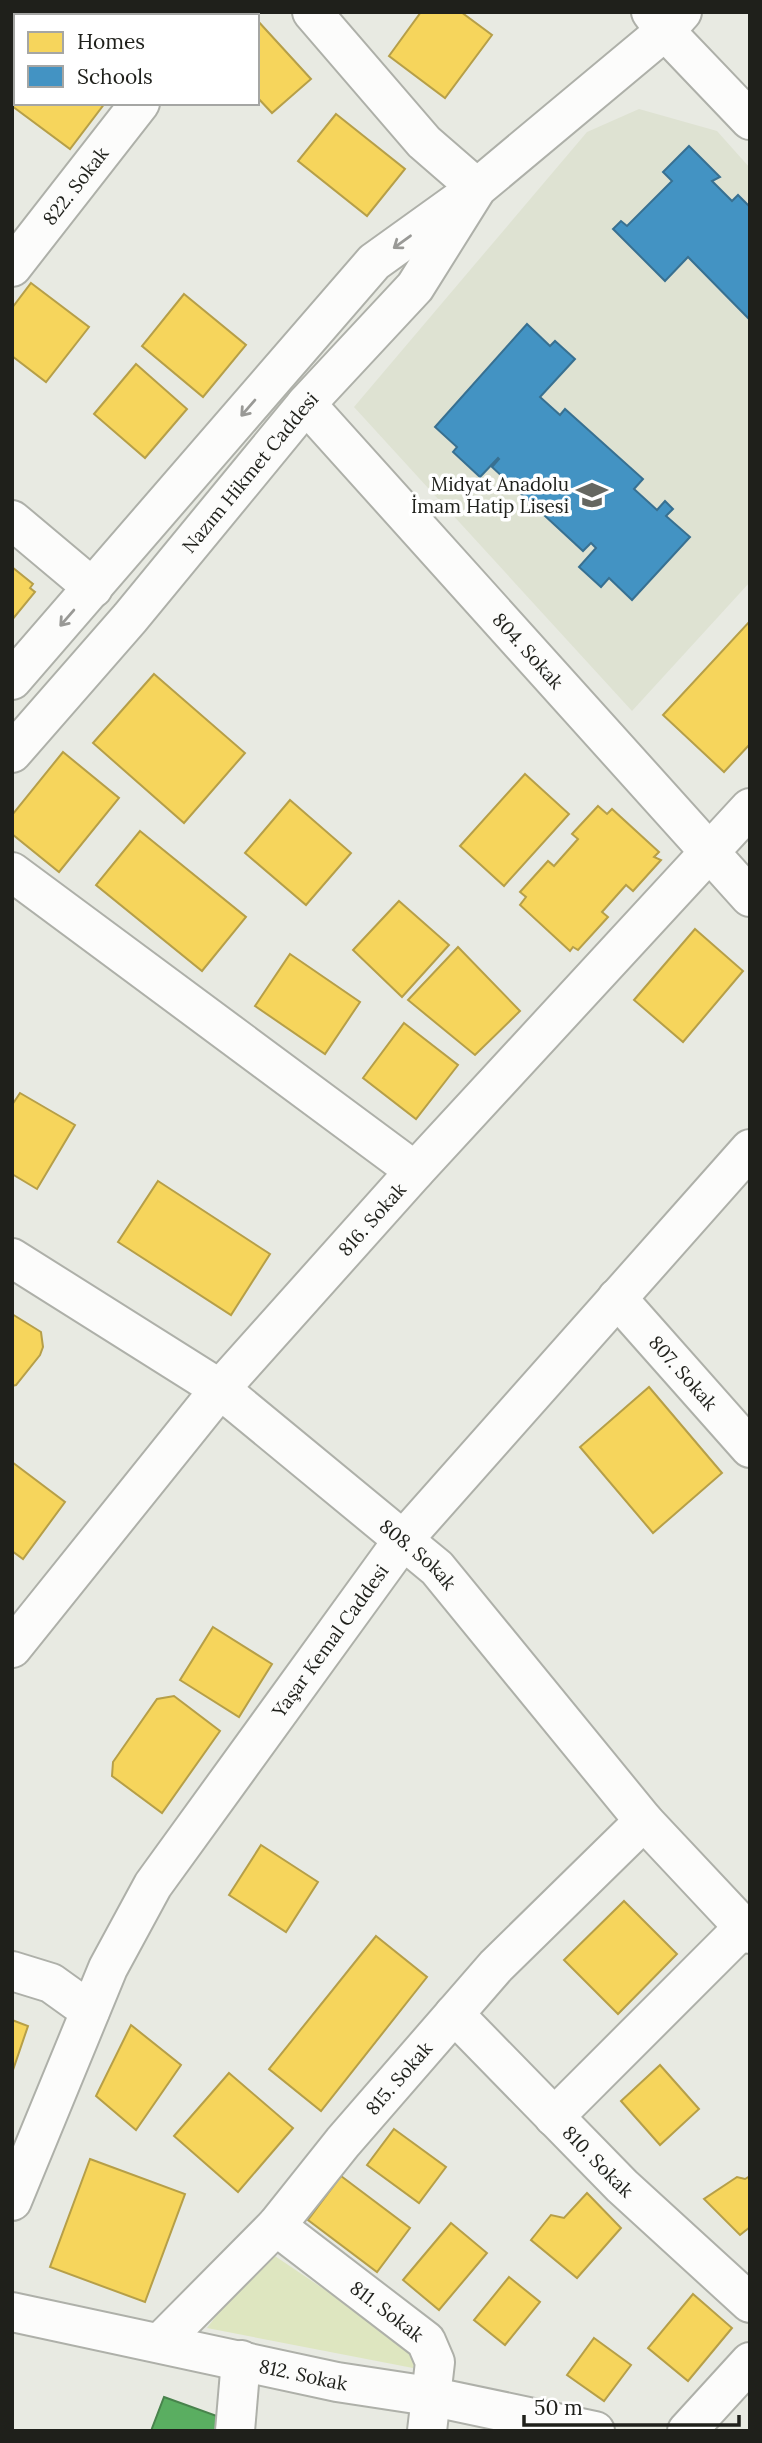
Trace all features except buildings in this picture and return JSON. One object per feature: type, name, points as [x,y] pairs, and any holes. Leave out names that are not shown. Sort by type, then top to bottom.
[{"type":"street","points":[[312,12],[424,142],[477,188]]},
{"type":"street","points":[[666,19],[750,120]]},
{"type":"street","name":"Nazım Hikmet Caddesi","points":[[12,680],[374,262],[477,188],[666,19]]},
{"type":"street","name":"822. Sokak","points":[[12,267],[138,105]]},
{"type":"street","name":"Nazım Hikmet Caddesi","points":[[12,753],[130,618],[306,404],[415,287],[477,188]]},
{"type":"street","name":"804. Sokak","points":[[306,404],[750,897]]},
{"type":"street","points":[[12,520],[93,588]]},
{"type":"street","name":"816. Sokak","points":[[12,1648],[220,1390],[415,1171],[750,808]]},
{"type":"street","points":[[12,872],[415,1171]]},
{"type":"street","name":"Yaşar Kemal Caddesi","points":[[12,2201],[108,1968],[153,1885],[403,1540],[750,1149]]},
{"type":"street","name":"808. Sokak","points":[[12,1258],[220,1390],[437,1568],[644,1821],[746,1931]]},
{"type":"street","name":"807. Sokak","points":[[617,1298],[750,1448]]},
{"type":"street","name":"815. Sokak","points":[[160,2343],[276,2226],[343,2142],[496,1966],[644,1821]]},
{"type":"street","points":[[554,2117],[746,1931]]},
{"type":"street","points":[[12,1971],[51,1983],[90,2011]]},
{"type":"street","name":"810. Sokak","points":[[454,2014],[622,2186],[750,2303]]},
{"type":"street","name":"811. Sokak","points":[[276,2226],[426,2341],[435,2362],[428,2413]]},
{"type":"street","name":"812. Sokak","points":[[12,2312],[337,2382],[428,2413],[595,2431]]},
{"type":"street","points":[[235,2431],[241,2360]]},
{"type":"street","points":[[687,2431],[750,2362]]},
{"type":"shaded area","name":"Midyat Anadolu İmam Hatip Lisesi","points":[[639,109],[717,131],[750,168],[750,582],[632,711],[354,407],[587,132]]},
{"type":"green space","points":[[266,2250],[417,2352],[413,2368],[207,2328]]},
{"type":"place","name":"Midyat Anadolu İmam Hatip Lisesi","points":[[592,495]]}]
